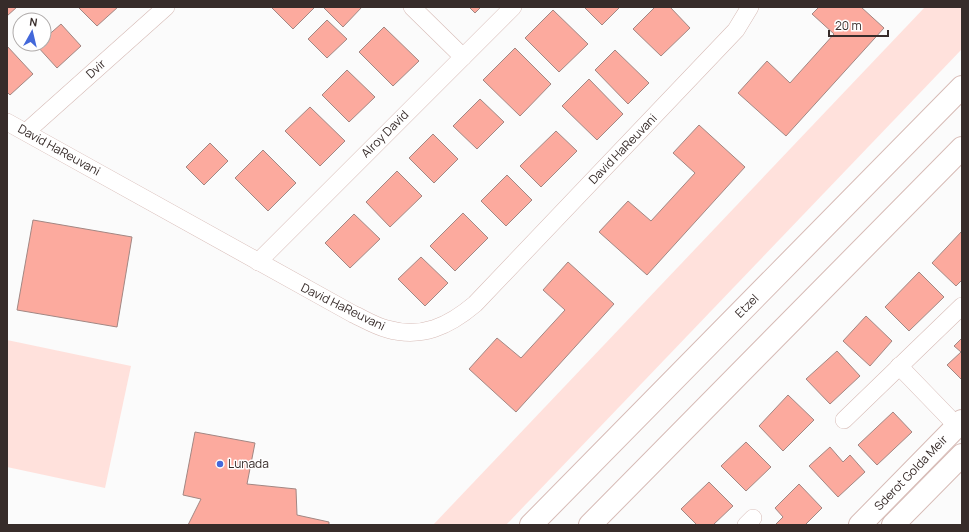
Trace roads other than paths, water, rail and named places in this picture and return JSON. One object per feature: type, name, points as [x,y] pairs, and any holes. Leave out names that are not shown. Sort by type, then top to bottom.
[{"type":"main road","name":"Etzel","points":[[531,525],[962,87]]},
{"type":"main road","points":[[590,525],[962,148]]},
{"type":"main road","name":"Sderot Golda Meir","points":[[860,525],[959,423]]},
{"type":"main road","name":"Sderot Golda Meir","points":[[893,525],[962,455]]},
{"type":"street","name":"Dvir","points":[[26,132],[166,7]]},
{"type":"street","points":[[412,7],[463,57]]},
{"type":"street","name":"Alroy David","points":[[258,262],[513,7]]},
{"type":"street","name":"David HaReuvani","points":[[7,122],[352,314],[386,329],[409,334],[443,326],[462,315],[481,299],[736,30],[750,7]]},
{"type":"street","points":[[844,420],[962,306]]},
{"type":"street","points":[[900,366],[959,423]]},
{"type":"place","name":"Lunada","points":[[220,464]]}]
